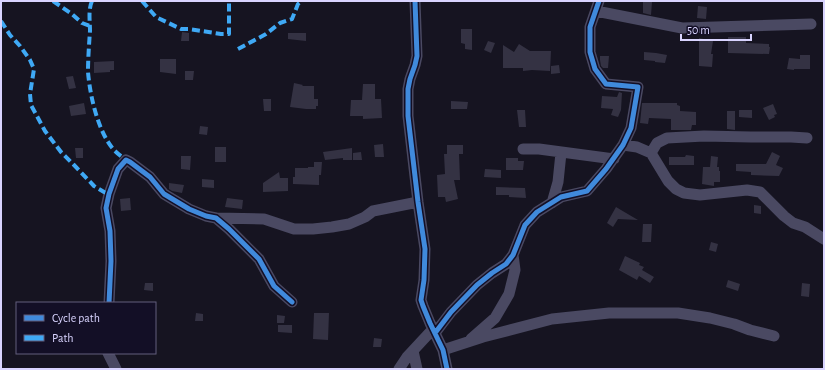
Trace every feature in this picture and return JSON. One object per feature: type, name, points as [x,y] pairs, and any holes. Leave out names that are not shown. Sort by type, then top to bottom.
[{"type":"street","points":[[414,1],[417,56],[408,89],[408,116],[425,249],[424,280],[421,300],[443,350],[447,369]]},
{"type":"street","points":[[399,369],[413,352],[477,285],[506,264],[513,255],[525,225],[537,212],[562,197],[587,191],[606,169],[623,145],[631,128],[638,87],[606,84],[595,69],[590,52],[590,27],[598,6],[682,28],[811,24]]},
{"type":"street","points":[[651,153],[657,143],[667,138],[704,136],[807,138]]},
{"type":"street","points":[[623,145],[637,147],[651,153],[668,181],[676,189],[684,193],[700,195],[747,190],[760,192],[793,223],[805,227],[824,239]]},
{"type":"street","points":[[523,149],[614,158]]},
{"type":"street","points":[[552,203],[558,182],[561,153]]},
{"type":"street","points":[[109,302],[110,231],[106,208],[109,194],[118,169],[126,160],[150,178],[164,194],[189,209],[206,216],[216,218],[264,219],[294,229],[320,228],[349,224],[374,212],[418,202]]},
{"type":"street","points":[[216,218],[259,259],[274,286],[292,302]]},
{"type":"street","points":[[467,342],[495,318],[509,294],[515,270],[513,255]]},
{"type":"street","points":[[443,350],[483,337],[552,318],[609,313],[678,314],[710,318],[774,336]]},
{"type":"street","points":[[413,352],[417,369]]},
{"type":"street","points":[[108,354],[116,369]]},
{"type":"building","points":[[643,2],[652,2],[651,15],[643,13]]},
{"type":"building","points":[[698,6],[707,7],[706,19],[697,18]]},
{"type":"building","points":[[461,29],[472,29],[472,50],[465,49],[465,44],[461,43]]},
{"type":"building","points":[[182,32],[189,33],[189,41],[181,41]]},
{"type":"building","points":[[288,33],[306,33],[306,41],[288,39]]},
{"type":"building","points":[[728,37],[746,37],[746,43],[769,44],[769,54],[728,53]]},
{"type":"building","points":[[699,38],[713,41],[711,54],[713,54],[712,67],[699,66]]},
{"type":"building","points":[[488,41],[495,43],[491,53],[484,50]]},
{"type":"building","points":[[519,44],[530,51],[551,51],[550,71],[523,71],[523,68],[503,68],[503,45],[514,52]]},
{"type":"building","points":[[644,52],[667,55],[665,63],[644,60]]},
{"type":"building","points":[[800,55],[810,55],[810,69],[787,69],[789,58],[800,59]]},
{"type":"building","points":[[600,56],[609,56],[608,68],[603,68],[601,66]]},
{"type":"building","points":[[160,59],[176,59],[176,74],[160,72]]},
{"type":"building","points":[[114,61],[114,70],[110,70],[110,72],[94,73],[94,62]]},
{"type":"building","points":[[559,65],[560,73],[551,74],[551,66]]},
{"type":"building","points":[[185,71],[194,71],[193,80],[185,80]]},
{"type":"building","points":[[73,76],[76,88],[69,89],[66,77]]},
{"type":"building","points":[[294,83],[303,85],[302,86],[314,86],[314,99],[318,99],[318,106],[316,106],[316,109],[290,107]]},
{"type":"building","points":[[363,84],[375,84],[375,99],[381,99],[382,118],[363,119],[363,116],[350,116],[351,100],[362,100]]},
{"type":"building","points":[[619,92],[622,93],[621,110],[618,117],[611,115],[613,109],[601,108],[602,96],[617,97]]},
{"type":"building","points":[[263,99],[271,99],[271,111],[264,111]]},
{"type":"building","points":[[451,101],[468,102],[467,109],[451,109]]},
{"type":"building","points":[[84,103],[86,114],[71,116],[69,106]]},
{"type":"building","points":[[642,103],[677,103],[677,105],[680,106],[680,111],[696,112],[696,125],[692,125],[691,130],[671,130],[671,119],[649,118],[648,124],[640,123]]},
{"type":"building","points":[[773,104],[777,114],[769,120],[763,108]]},
{"type":"building","points":[[517,110],[525,110],[526,127],[519,127]]},
{"type":"building","points":[[739,110],[752,110],[752,118],[739,117]]},
{"type":"building","points":[[727,111],[735,111],[735,130],[727,129]]},
{"type":"building","points":[[200,126],[208,127],[207,135],[199,134]]},
{"type":"building","points":[[383,144],[384,157],[375,157],[374,145]]},
{"type":"building","points":[[447,145],[463,145],[463,154],[459,154],[460,180],[454,180],[458,199],[446,202],[445,197],[438,197],[437,175],[445,174],[444,154],[447,154]]},
{"type":"building","points":[[215,147],[226,147],[226,162],[215,162]]},
{"type":"building","points":[[75,148],[83,148],[83,158],[76,158]]},
{"type":"building","points":[[352,148],[352,160],[343,160],[343,158],[325,160],[323,152]]},
{"type":"building","points":[[361,152],[362,160],[353,160],[353,153]]},
{"type":"building","points":[[772,152],[780,156],[776,165],[783,168],[779,176],[751,175],[751,172],[736,171],[736,164],[766,164]]},
{"type":"building","points":[[686,155],[694,156],[694,165],[669,165],[669,157],[685,157]]},
{"type":"building","points":[[181,156],[191,156],[190,170],[181,169]]},
{"type":"building","points":[[711,156],[718,157],[717,167],[719,167],[720,171],[720,182],[714,182],[714,186],[702,184],[703,167],[710,167]]},
{"type":"building","points":[[506,158],[518,158],[518,161],[524,161],[523,170],[506,170]]},
{"type":"building","points":[[314,162],[322,162],[321,175],[319,175],[319,185],[293,184],[295,168],[314,167]]},
{"type":"building","points":[[485,169],[501,170],[501,178],[484,177]]},
{"type":"building","points":[[279,172],[280,178],[288,178],[288,191],[263,192],[263,183]]},
{"type":"building","points":[[202,179],[214,180],[214,188],[202,187]]},
{"type":"building","points":[[169,183],[184,185],[182,193],[169,189]]},
{"type":"building","points":[[496,187],[525,188],[526,198],[509,197],[509,195],[496,195]]},
{"type":"building","points":[[130,198],[131,210],[121,211],[120,199]]},
{"type":"building","points":[[227,198],[243,200],[242,209],[225,207]]},
{"type":"building","points":[[754,205],[761,206],[761,214],[754,213]]},
{"type":"building","points":[[616,207],[638,220],[618,219],[613,227],[607,223]]},
{"type":"building","points":[[643,224],[652,224],[651,242],[642,242]]},
{"type":"building","points":[[711,242],[718,244],[716,252],[709,250]]},
{"type":"building","points":[[625,256],[640,263],[639,265],[644,267],[642,270],[654,277],[650,283],[639,276],[637,280],[619,270]]},
{"type":"building","points":[[728,280],[740,284],[738,291],[726,287]]},
{"type":"building","points":[[145,283],[153,283],[153,291],[144,290]]},
{"type":"building","points":[[802,283],[810,284],[809,297],[801,296]]},
{"type":"building","points":[[196,313],[203,314],[203,321],[195,321]]},
{"type":"building","points":[[314,313],[329,313],[328,340],[313,339]]},
{"type":"building","points":[[277,315],[285,316],[284,323],[277,323]]},
{"type":"building","points":[[278,325],[292,325],[292,333],[278,332]]},
{"type":"building","points":[[374,338],[382,339],[381,347],[373,347]]},
{"type":"marked path","points":[[53,1],[82,23],[90,26]]},
{"type":"marked path","points":[[92,1],[90,12],[88,72],[93,102],[103,134],[114,150],[126,160]]},
{"type":"marked path","points":[[142,1],[156,17],[181,29],[221,34],[229,34],[229,1]]},
{"type":"marked path","points":[[238,49],[266,34],[280,23],[292,19],[298,4],[302,1]]},
{"type":"marked path","points":[[1,21],[30,60],[34,69],[30,94],[31,105],[45,131],[61,152],[94,186],[109,194]]},
{"type":"cycle path","points":[[415,1],[417,56],[408,89],[408,116],[425,249],[424,280],[421,300],[443,350],[447,369]]},
{"type":"cycle path","points":[[435,333],[451,312],[477,285],[506,264],[513,255],[525,225],[537,212],[561,197],[587,191],[606,169],[623,145],[631,128],[638,87],[606,84],[595,69],[590,52],[590,27],[599,1]]},
{"type":"cycle path","points":[[109,302],[111,261],[110,231],[106,208],[109,194],[118,169],[126,160],[150,177],[164,194],[189,209],[206,216],[216,218],[229,229],[259,259],[274,286],[292,302]]}]
